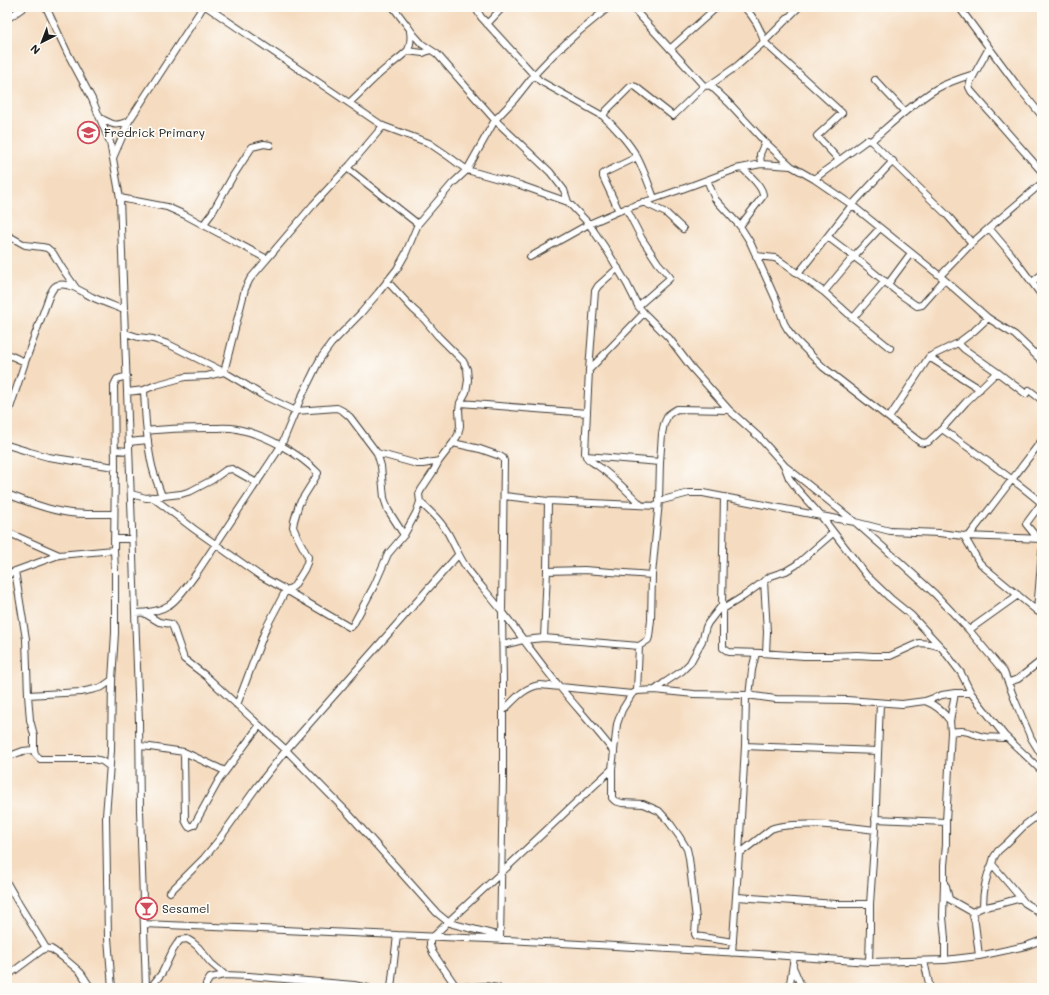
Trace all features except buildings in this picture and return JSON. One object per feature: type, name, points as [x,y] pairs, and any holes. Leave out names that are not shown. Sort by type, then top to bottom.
[{"type":"street","points":[[7,20],[24,7]]},
{"type":"street","points":[[46,7],[100,118],[110,142],[120,198],[122,291],[127,376],[140,746],[140,811],[146,988]]},
{"type":"street","points":[[113,159],[129,121],[203,7]]},
{"type":"street","points":[[207,7],[383,126],[429,144],[467,170],[520,185],[568,202]]},
{"type":"street","points":[[393,7],[422,44],[437,54],[495,120],[550,172],[564,190],[568,202],[589,224],[608,252],[638,306],[669,338],[691,367],[729,410],[759,437],[784,465],[855,522],[935,594],[969,630],[1004,672],[1031,738],[1042,756]]},
{"type":"street","points":[[475,7],[487,24],[534,76],[540,81],[603,116],[611,123],[637,157],[654,198]]},
{"type":"street","points":[[487,24],[503,7]]},
{"type":"street","points":[[135,613],[144,613],[170,605],[183,591],[196,574],[281,446],[300,400],[320,359],[331,344],[378,293],[397,269],[406,255],[418,224],[452,184],[467,170],[495,120],[554,54],[609,7]]},
{"type":"street","points":[[632,7],[670,49],[707,86],[729,103],[765,142],[791,166],[814,179],[852,205],[942,278],[988,318],[1015,335],[1042,360]]},
{"type":"street","points":[[670,49],[717,7]]},
{"type":"street","points":[[744,7],[750,13],[762,35],[764,42],[842,113],[817,136],[839,160]]},
{"type":"street","points":[[603,116],[630,86],[636,87],[673,116],[707,86],[737,66],[764,42],[799,7]]},
{"type":"street","points":[[959,7],[1016,84],[1042,116]]},
{"type":"street","points":[[349,103],[366,86],[407,51],[411,38],[409,28]]},
{"type":"street","points":[[989,48],[974,74],[969,87],[1042,172]]},
{"type":"street","points":[[407,51],[423,53],[430,50]]},
{"type":"street","points":[[814,179],[865,141],[871,141],[905,112],[936,90],[949,83],[974,74]]},
{"type":"street","points":[[875,80],[905,112]]},
{"type":"street","points":[[100,118],[117,125],[129,121]]},
{"type":"street","points":[[224,372],[244,289],[250,279],[383,126]]},
{"type":"street","points":[[871,141],[947,215],[972,243]]},
{"type":"street","points":[[761,164],[760,154],[765,142]]},
{"type":"street","points":[[203,225],[212,213],[233,176],[252,147],[264,144],[270,145]]},
{"type":"street","points":[[619,211],[603,174],[637,157]]},
{"type":"street","points":[[798,274],[852,205],[892,161]]},
{"type":"street","points":[[530,257],[589,224],[654,198],[742,168],[761,164],[791,166]]},
{"type":"street","points":[[347,168],[418,224]]},
{"type":"street","points":[[740,226],[763,196],[761,188],[742,168]]},
{"type":"street","points":[[707,180],[715,199],[740,226],[756,256],[788,330],[823,367],[920,442],[928,442],[997,372]]},
{"type":"street","points":[[828,237],[887,282],[901,295],[920,306],[972,243],[1042,183]]},
{"type":"street","points":[[120,198],[166,207],[185,215],[267,259]]},
{"type":"street","points":[[643,202],[666,213],[683,229]]},
{"type":"street","points":[[626,208],[642,239],[658,263],[670,277],[638,306]]},
{"type":"street","points":[[824,292],[880,228]]},
{"type":"street","points":[[988,228],[1011,254],[1042,296]]},
{"type":"street","points":[[7,235],[24,245],[42,246],[47,248],[53,253],[76,288]]},
{"type":"street","points":[[853,318],[887,282],[911,253]]},
{"type":"street","points":[[756,256],[778,259],[824,292],[890,348]]},
{"type":"street","points":[[618,268],[598,286],[595,291],[589,370],[586,456],[622,485],[641,505]]},
{"type":"street","points":[[1032,282],[1042,274]]},
{"type":"street","points":[[152,497],[259,575],[351,627],[374,586],[388,554],[404,535],[416,513],[420,502],[420,490],[458,436],[460,426],[460,403],[466,392],[468,380],[467,369],[463,361],[387,281]]},
{"type":"street","points":[[7,417],[25,362],[53,288],[57,285],[76,288],[92,297],[124,310]]},
{"type":"street","points":[[589,370],[644,313]]},
{"type":"street","points":[[889,418],[929,356],[958,344],[988,318]]},
{"type":"street","points":[[125,333],[168,344],[224,372],[262,395],[296,411],[337,408],[343,411],[350,417],[377,453],[381,466],[384,498],[388,510],[404,535]]},
{"type":"street","points":[[958,344],[964,350],[1027,392],[1042,400]]},
{"type":"street","points":[[1036,354],[1042,348]]},
{"type":"street","points":[[7,354],[25,362]]},
{"type":"street","points":[[929,356],[980,389]]},
{"type":"street","points":[[127,392],[144,390],[156,385],[186,377],[207,376],[224,372]]},
{"type":"street","points":[[112,988],[108,938],[106,816],[110,766],[112,680],[115,633],[114,385],[117,379],[127,376]]},
{"type":"street","points":[[144,390],[145,421],[151,461],[162,496]]},
{"type":"street","points":[[460,403],[587,413]]},
{"type":"street","points":[[503,644],[544,638],[639,646],[646,642],[649,637],[651,620],[652,575],[662,434],[664,424],[668,415],[677,410],[729,410]]},
{"type":"street","points":[[147,431],[183,428],[235,428],[262,437],[281,446],[292,452],[318,473],[299,504],[293,527],[308,557],[307,563],[294,586],[286,590],[266,628],[237,705]]},
{"type":"street","points":[[942,429],[1013,480],[1039,501],[1040,503],[1026,524],[1040,539]]},
{"type":"street","points":[[129,442],[148,440]]},
{"type":"street","points":[[967,536],[1013,480],[1042,440]]},
{"type":"street","points":[[453,443],[480,449],[503,458],[503,711],[500,938]]},
{"type":"street","points":[[7,445],[48,457],[115,467]]},
{"type":"street","points":[[115,450],[129,451]]},
{"type":"street","points":[[377,453],[417,464],[439,461]]},
{"type":"street","points":[[586,456],[660,462]]},
{"type":"street","points":[[784,465],[789,478],[797,489],[821,516],[867,576],[905,610],[942,647],[961,673],[971,693],[1005,736],[1042,771]]},
{"type":"street","points":[[131,494],[146,498],[181,494],[191,491],[229,469],[232,469],[257,483]]},
{"type":"street","points":[[504,496],[548,501],[641,505],[658,503],[689,493],[703,493],[855,522],[890,531],[1040,539]]},
{"type":"street","points":[[7,494],[64,512],[114,514]]},
{"type":"street","points":[[724,497],[723,648],[729,652],[804,656],[890,656],[919,643],[942,647]]},
{"type":"street","points":[[544,638],[548,571],[548,501]]},
{"type":"street","points":[[420,502],[444,527],[451,538],[458,555],[469,571],[481,584],[559,686],[614,752]]},
{"type":"street","points":[[7,532],[59,555]]},
{"type":"street","points":[[655,690],[682,671],[690,663],[702,641],[708,623],[723,607],[744,596],[771,576],[786,571],[796,565],[833,533]]},
{"type":"street","points":[[967,536],[981,565],[1039,613]]},
{"type":"street","points":[[114,539],[132,539]]},
{"type":"street","points":[[7,576],[15,571],[59,555],[114,550]]},
{"type":"street","points":[[1039,613],[1042,551]]},
{"type":"street","points":[[170,892],[200,863],[286,750],[458,555]]},
{"type":"street","points":[[548,571],[584,570],[652,575]]},
{"type":"street","points":[[15,571],[26,639],[30,720],[35,741],[34,749],[37,758],[92,759],[102,761],[110,766]]},
{"type":"street","points":[[764,581],[767,632],[766,653]]},
{"type":"street","points":[[969,630],[1018,595]]},
{"type":"street","points":[[144,613],[159,622],[171,624],[173,626],[184,659],[206,676],[286,750],[347,812],[437,913],[448,922],[500,938]]},
{"type":"street","points":[[639,646],[635,692],[622,710],[617,724],[612,769],[612,798],[615,801],[622,803],[643,804],[659,811],[669,822],[687,849],[696,919],[696,936],[733,942]]},
{"type":"street","points":[[732,953],[737,897],[748,696],[756,653]]},
{"type":"street","points":[[1009,682],[1018,680],[1042,660]]},
{"type":"street","points":[[28,695],[95,690],[112,680]]},
{"type":"street","points":[[503,711],[529,688],[540,685],[635,692],[655,690],[776,699],[847,700],[902,704],[925,701],[942,695],[971,693]]},
{"type":"street","points":[[945,960],[943,917],[944,865],[951,732],[950,721],[955,693]]},
{"type":"street","points":[[925,701],[938,707],[950,721]]},
{"type":"street","points":[[869,962],[870,904],[875,830],[880,703]]},
{"type":"street","points":[[184,752],[185,820],[186,824],[190,827],[194,825],[225,771],[260,726]]},
{"type":"street","points":[[951,732],[962,730],[985,737],[1004,738],[1005,736]]},
{"type":"street","points":[[140,746],[184,752],[225,771]]},
{"type":"street","points":[[745,746],[878,751]]},
{"type":"street","points":[[7,757],[18,752],[34,749]]},
{"type":"street","points":[[456,987],[433,953],[430,941],[448,922],[561,815],[612,769]]},
{"type":"street","points":[[983,907],[984,888],[994,857],[998,851],[1025,825],[1042,812]]},
{"type":"street","points":[[875,819],[946,822]]},
{"type":"street","points":[[739,854],[771,829],[776,827],[829,825],[875,830]]},
{"type":"street","points":[[992,864],[1021,898],[1042,916]]},
{"type":"street","points":[[944,882],[950,899],[972,912],[975,923],[979,956]]},
{"type":"street","points":[[7,883],[18,904],[46,948],[50,949],[72,965],[90,987]]},
{"type":"street","points":[[737,897],[823,903],[870,904]]},
{"type":"street","points":[[972,912],[983,907],[999,905],[1021,898]]},
{"type":"street","points":[[144,924],[433,937],[500,938],[869,962],[945,960],[979,956],[1026,946],[1042,940]]},
{"type":"street","points":[[391,988],[397,935]]},
{"type":"street","points":[[150,988],[162,973],[173,950],[180,940],[186,939],[192,942],[225,975]]},
{"type":"street","points":[[7,976],[46,948]]},
{"type":"street","points":[[787,988],[790,983],[794,957]]},
{"type":"street","points":[[924,961],[930,988]]},
{"type":"street","points":[[793,967],[802,988]]},
{"type":"street","points":[[206,988],[206,984],[210,978],[225,975],[368,988]]},
{"type":"street","points":[[444,988],[485,986],[497,988]]},
{"type":"place","name":"Fredrick Primary","points":[[89,132]]},
{"type":"place","name":"Sesamel","points":[[146,908]]}]
